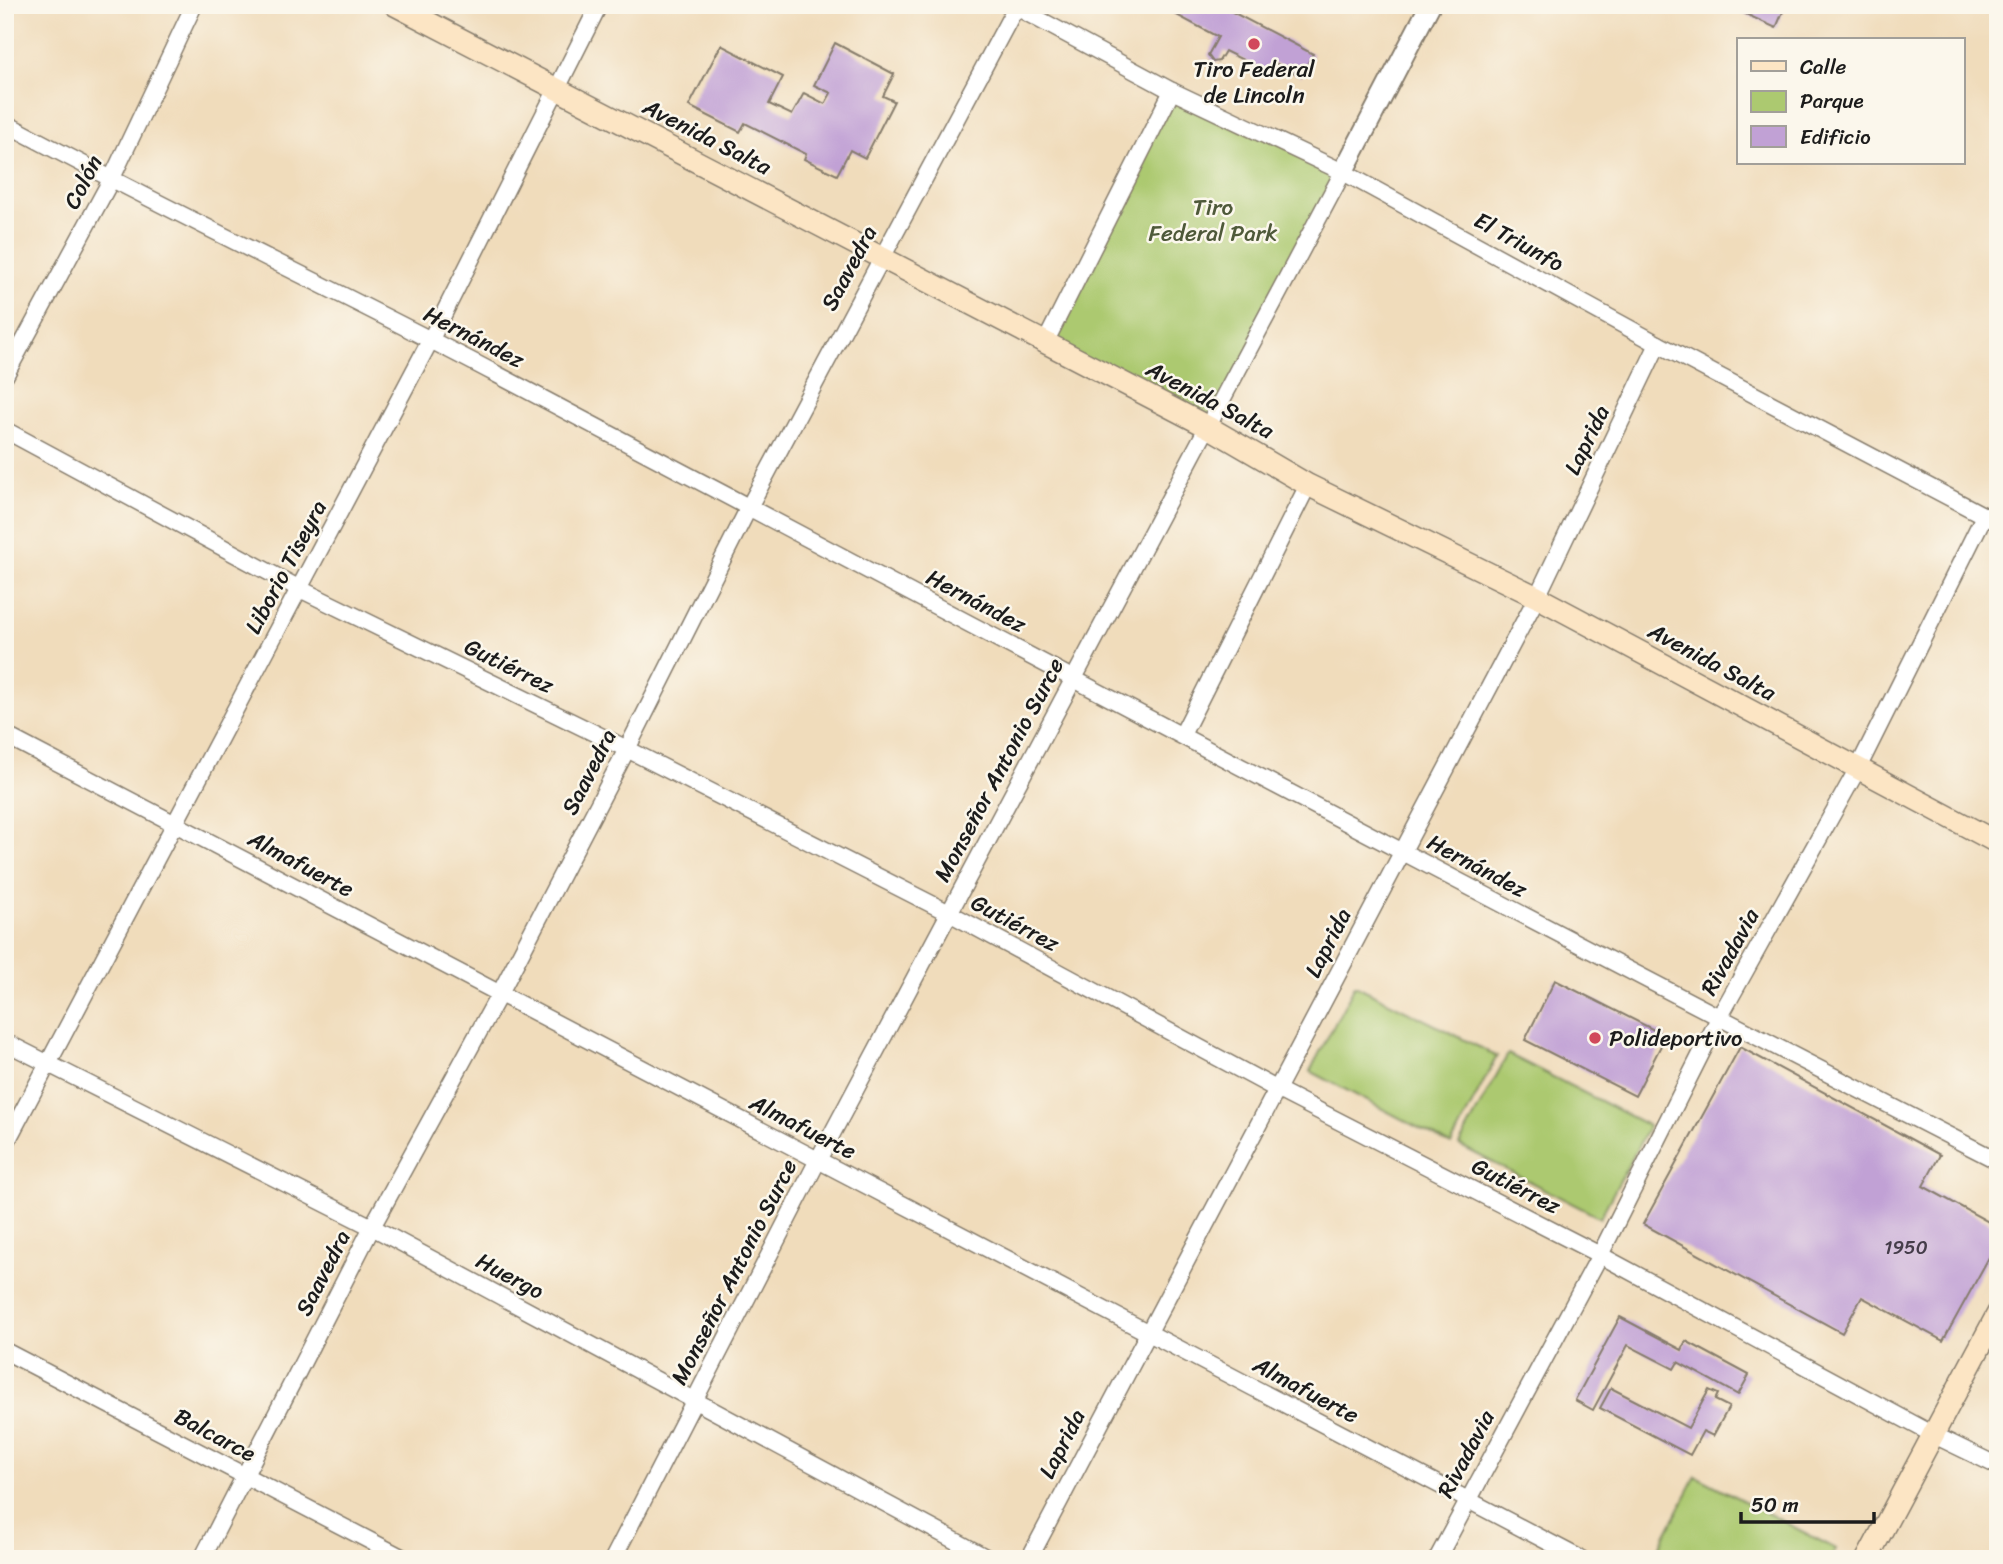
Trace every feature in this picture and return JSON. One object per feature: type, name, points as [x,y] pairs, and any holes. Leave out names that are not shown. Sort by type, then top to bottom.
[{"type":"main road","name":"Avenida Salta","points":[[395,5],[1210,428],[1308,485],[1537,597],[1998,843]]},
{"type":"main road","points":[[1867,1559],[1998,1313]]},
{"type":"street","name":"Colón","points":[[5,376],[111,180],[194,5]]},
{"type":"street","name":"Liborio Tiseyra","points":[[5,1145],[431,340],[599,5]]},
{"type":"street","name":"Monseñor Antonio Surce","points":[[613,1559],[818,1160],[1210,428],[1430,5]]},
{"type":"street","name":"El Triunfo","points":[[1017,6],[1172,91],[1343,172],[1658,344],[1991,520]]},
{"type":"street","name":"Saavedra","points":[[202,1559],[372,1227],[499,995],[627,750],[749,507],[1017,6]]},
{"type":"street","points":[[1045,343],[1172,91]]},
{"type":"street","name":"Hernández","points":[[5,123],[111,180],[431,340],[1719,1018],[1998,1161]]},
{"type":"street","name":"Laprida","points":[[1028,1559],[1537,597],[1658,344]]},
{"type":"street","name":"Gutiérrez","points":[[5,430],[300,589],[951,914],[1278,1090],[1600,1255],[1934,1435],[1998,1466]]},
{"type":"street","points":[[1182,735],[1308,485]]},
{"type":"street","name":"Rivadavia","points":[[1437,1559],[1600,1255],[1719,1018],[1857,770],[1991,520]]},
{"type":"street","name":"Almafuerte","points":[[5,735],[1581,1559]]},
{"type":"street","name":"Huergo","points":[[5,1042],[372,1227],[989,1559]]},
{"type":"street","name":"Balcarce","points":[[5,1351],[405,1559]]},
{"type":"green space","name":"Tiro Federal Park","points":[[1172,91],[1343,172],[1210,428],[1045,343]]},
{"type":"green space","points":[[1355,985],[1497,1056],[1451,1145],[1310,1071]]},
{"type":"green space","points":[[1508,1054],[1649,1126],[1600,1218],[1459,1145]]},
{"type":"green space","points":[[1696,1476],[1836,1549],[1831,1559],[1653,1559]]},
{"type":"building","name":"Tiro Federal de Lincoln","points":[[1173,5],[1219,5],[1313,54],[1301,76],[1275,63],[1269,73],[1225,51],[1219,61],[1213,62],[1208,55],[1218,37],[1169,11]]},
{"type":"building","points":[[1726,5],[1781,5],[1785,7],[1776,28]]},
{"type":"building","points":[[835,43],[894,74],[883,96],[894,101],[865,158],[850,150],[837,175],[804,159],[806,154],[745,123],[740,132],[689,106],[721,45],[783,77],[769,104],[792,115],[804,93],[825,104],[831,93],[814,85]]},
{"type":"building","name":"Polideportivo","points":[[1555,980],[1666,1036],[1635,1096],[1525,1040]]},
{"type":"building","points":[[1740,1047],[1940,1155],[1923,1186],[1998,1227],[1998,1241],[1943,1341],[1862,1297],[1842,1333],[1643,1224]]},
{"type":"building","points":[[1620,1317],[1682,1350],[1686,1341],[1749,1375],[1738,1395],[1678,1362],[1674,1369],[1628,1345],[1593,1410],[1575,1400]]},
{"type":"building","points":[[1611,1388],[1688,1428],[1709,1390],[1718,1394],[1715,1400],[1729,1407],[1713,1436],[1703,1431],[1690,1455],[1600,1408]]},
{"type":"place","name":"Tiro Federal de Lincoln","points":[[1254,44]]},
{"type":"place","name":"Polideportivo","points":[[1595,1038]]}]
